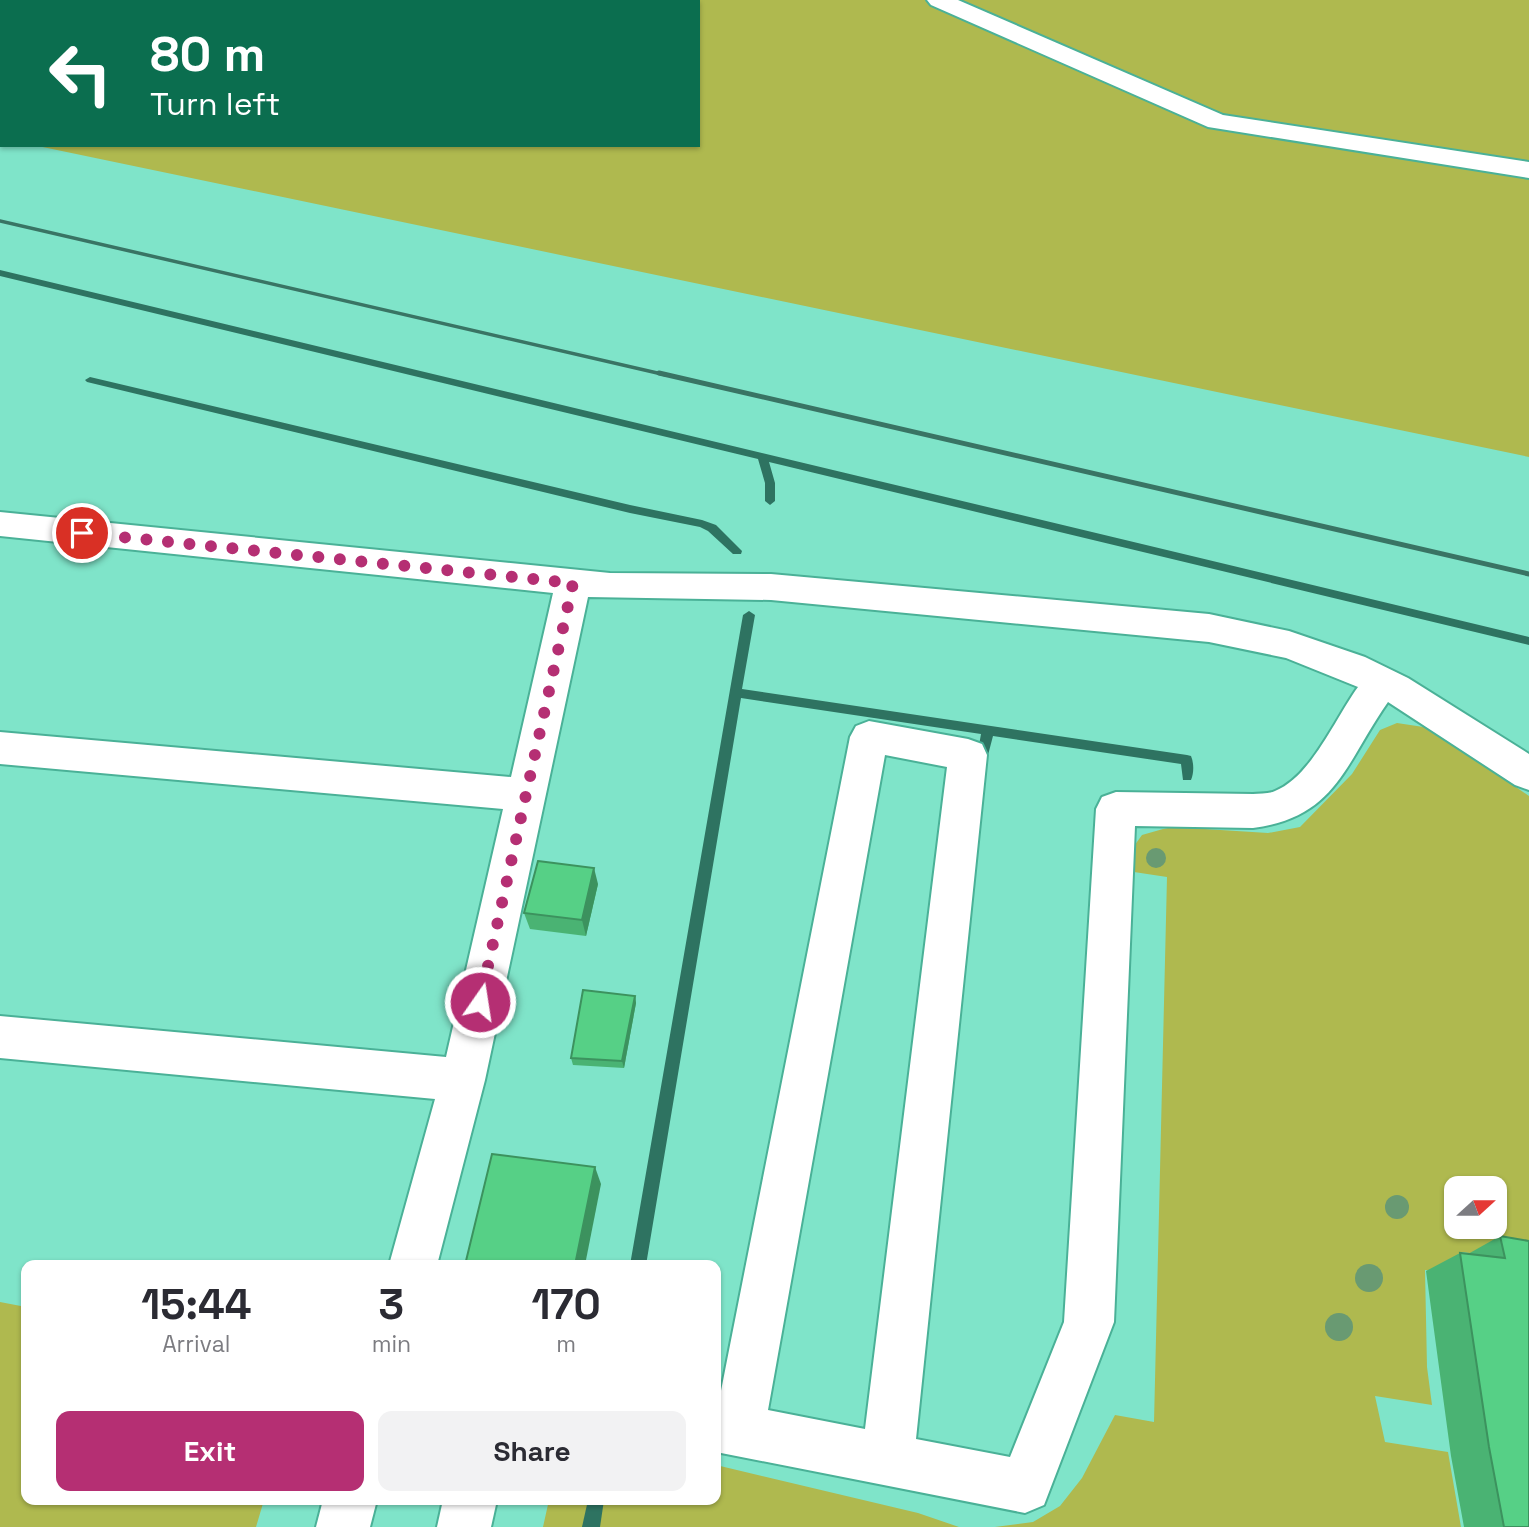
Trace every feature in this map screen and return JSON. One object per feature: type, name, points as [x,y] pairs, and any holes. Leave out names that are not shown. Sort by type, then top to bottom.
[{"type":"lane","points":[[948,2],[1217,122],[1529,170]]},
{"type":"lane","points":[[0,524],[573,583],[610,586],[771,587],[1209,628],[1316,653],[1382,682],[1450,722],[1529,774]]},
{"type":"lane","points":[[414,1260],[463,1080],[573,583]]},
{"type":"lane","points":[[888,1459],[968,755],[869,737],[727,1428],[1026,1486],[1089,1322],[1116,809],[1253,811],[1271,810],[1289,803],[1307,792],[1322,776],[1353,723],[1382,682]]},
{"type":"lane","points":[[0,748],[527,795]]},
{"type":"lane","points":[[0,1037],[463,1080]]},
{"type":"lane","points":[[343,1527],[349,1505]]},
{"type":"lane","points":[[464,1527],[469,1505]]},
{"type":"green space","points":[[700,0],[1529,0],[1529,457],[43,147],[700,147]]},
{"type":"green space","points":[[1397,723],[1430,728],[1529,796],[1529,1261],[1462,1252],[1466,1273],[1425,1270],[1427,1367],[1432,1405],[1375,1396],[1385,1442],[1448,1452],[1461,1527],[995,1527],[1033,1522],[1060,1506],[1082,1478],[1115,1415],[1154,1422],[1167,877],[1134,872],[1129,862],[1129,853],[1142,835],[1173,827],[1268,833],[1300,827],[1352,774],[1380,730]]},
{"type":"green space","points":[[0,1302],[21,1306],[21,1505],[263,1505],[256,1527],[0,1527]]},
{"type":"green space","points":[[721,1466],[918,1513],[959,1527],[543,1527],[548,1505],[721,1505]]},
{"type":"building","points":[[538,861],[594,868],[582,920],[524,913]]},
{"type":"building","points":[[583,990],[635,996],[622,1061],[571,1058]]},
{"type":"building","points":[[492,1154],[595,1167],[576,1260],[466,1260]]},
{"type":"building","points":[[1507,1237],[1529,1241],[1529,1527],[1504,1527],[1489,1447],[1460,1253],[1505,1258],[1501,1239]]},
{"type":"waterway","points":[[0,273],[1529,641]]},
{"type":"waterway","points":[[90,380],[702,524],[712,528],[737,551]]},
{"type":"waterway","points":[[763,458],[770,483],[770,501]]},
{"type":"waterway","points":[[639,1260],[749,615]]},
{"type":"waterway","points":[[736,693],[988,730]]},
{"type":"waterway","points":[[984,751],[988,730]]},
{"type":"waterway","points":[[988,730],[1187,760],[1187,776]]},
{"type":"waterway","points":[[591,1527],[595,1505]]},
{"type":"railway","points":[[0,221],[666,375]]},
{"type":"railway","points":[[659,373],[1529,574]]},
{"type":"route","points":[[82,533],[573,583],[480,1002]]}]
